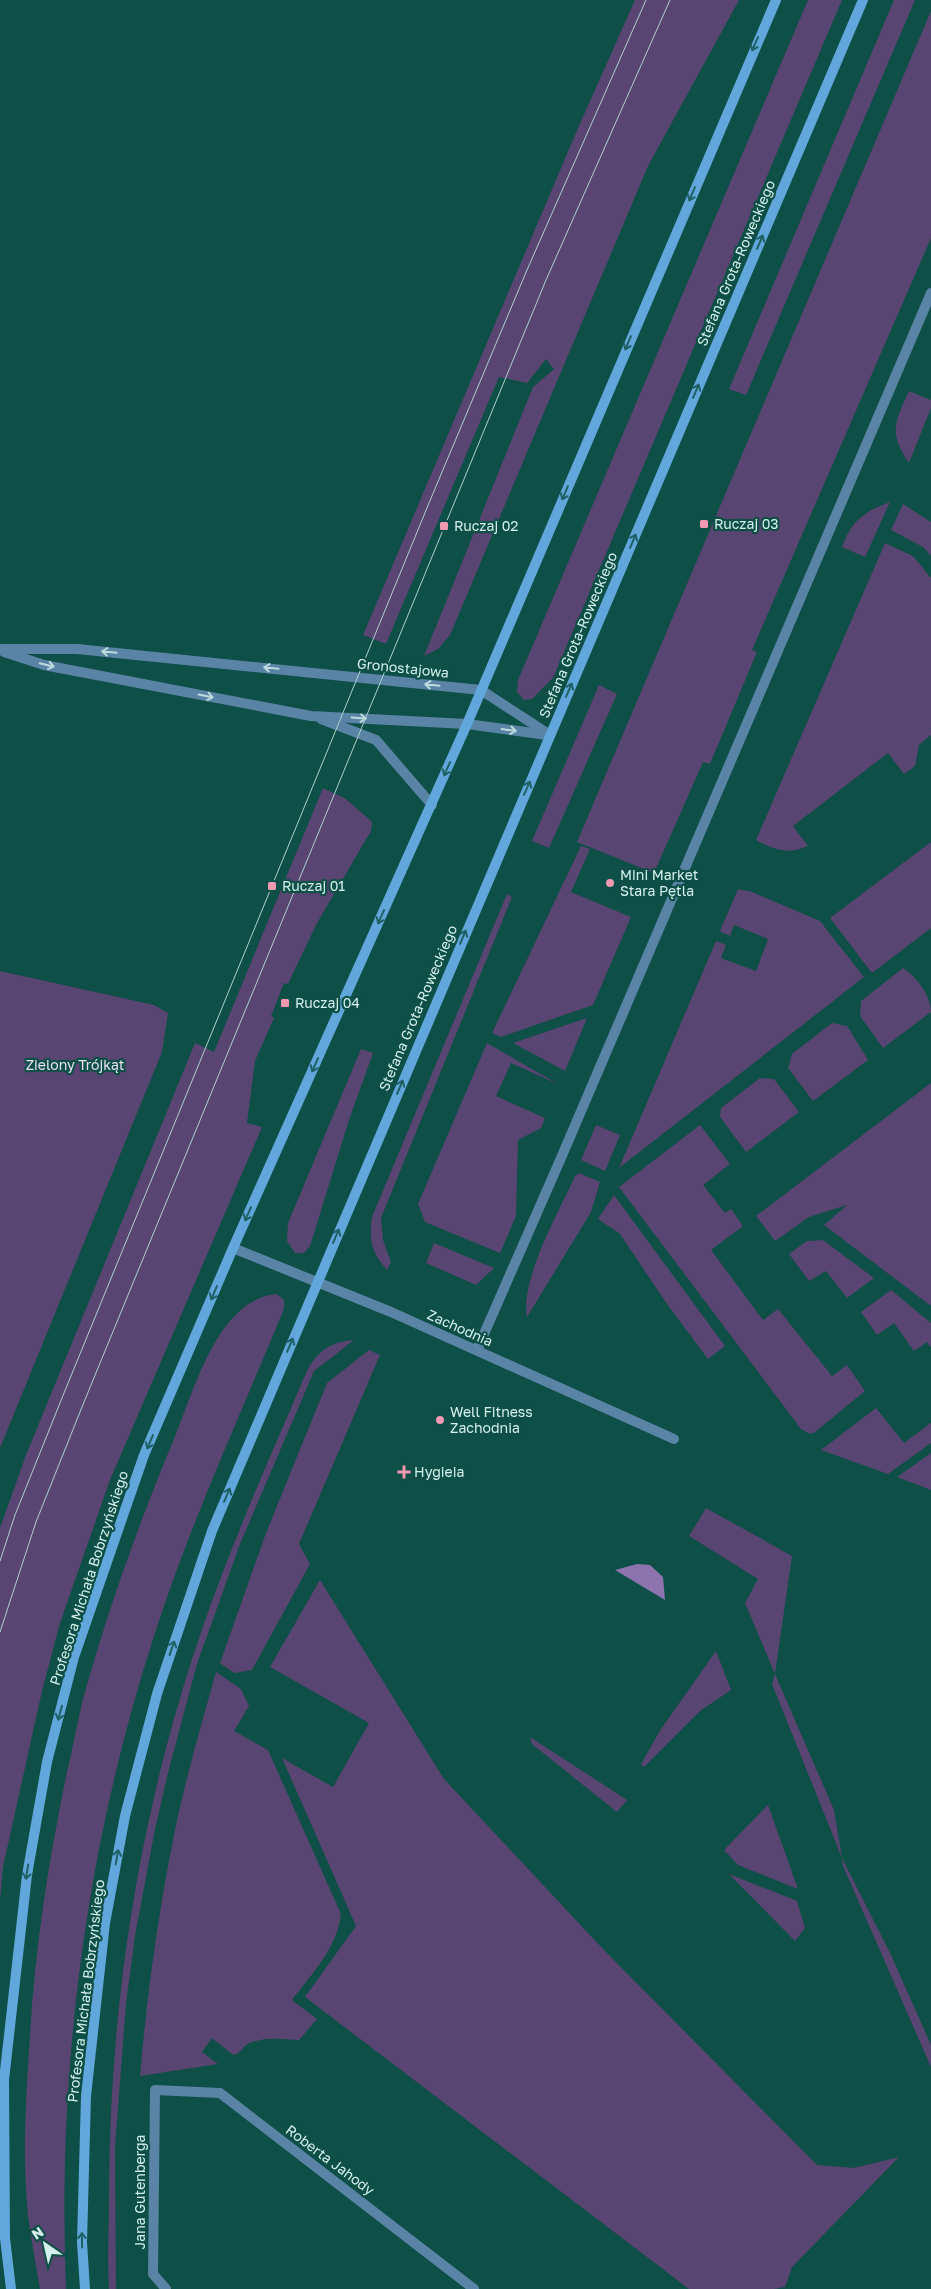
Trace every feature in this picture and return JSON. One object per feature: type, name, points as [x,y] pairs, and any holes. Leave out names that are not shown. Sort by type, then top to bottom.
[{"type":"main road","points":[[233,1248],[432,805],[776,0]]},
{"type":"main road","name":"Stefana Grota-Roweckiego","points":[[317,1281],[863,0]]},
{"type":"main road","name":"Profesora Michała Bobrzyńskiego","points":[[11,2289],[5,2238],[4,2080],[27,1875],[47,1762],[74,1657],[144,1455],[233,1248]]},
{"type":"main road","name":"Profesora Michała Bobrzyńskiego","points":[[85,2289],[82,2242],[86,2096],[105,1923],[125,1816],[157,1694],[212,1531],[317,1281]]},
{"type":"street","points":[[477,1350],[931,293]]},
{"type":"street","name":"Gronostajowa","points":[[0,650],[77,649],[481,690],[550,735]]},
{"type":"street","name":"Gronostajowa","points":[[0,650],[44,665],[310,716],[467,724],[550,735]]},
{"type":"street","name":"Gronostajowa","points":[[310,716],[376,740],[432,805]]},
{"type":"street","name":"Zachodnia","points":[[233,1248],[317,1281],[477,1350],[674,1439]]},
{"type":"street","name":"Jana Gutenberga","points":[[155,2090],[153,2274],[166,2289]]},
{"type":"street","name":"Roberta Jahody","points":[[155,2090],[220,2094],[474,2289]]},
{"type":"green space","points":[[635,0],[739,0],[648,166],[450,635],[438,649],[424,656],[533,387],[554,369],[546,359],[527,383],[499,377],[386,644],[363,635],[578,128]]},
{"type":"green space","points":[[808,0],[842,0],[553,678],[532,699],[524,700],[517,692],[518,680]]},
{"type":"green space","points":[[894,0],[915,0],[746,395],[729,389]]},
{"type":"green space","points":[[931,11],[931,238],[752,650],[757,652],[710,764],[703,762],[654,873],[577,842]]},
{"type":"green space","points":[[909,391],[931,400],[931,408],[909,463],[898,443],[896,427],[897,419]]},
{"type":"green space","points":[[890,502],[865,557],[842,547],[850,530],[860,518],[873,509]]},
{"type":"green space","points":[[903,504],[931,522],[931,556],[923,547],[891,530]]},
{"type":"green space","points":[[885,543],[913,556],[931,578],[931,735],[919,745],[915,766],[904,774],[888,753],[793,826],[808,846],[788,851],[775,849],[756,840]]},
{"type":"green space","points":[[599,685],[617,694],[549,848],[532,841]]},
{"type":"green space","points":[[323,788],[346,799],[372,822],[371,831],[317,923],[288,984],[284,983],[271,1016],[274,1018],[255,1061],[247,1123],[262,1127],[110,1480],[60,1623],[42,1691],[3,1867],[0,1900],[0,1528],[26,1455],[195,1043],[214,1052]]},
{"type":"green space","points":[[931,842],[931,928],[872,973],[830,918]]},
{"type":"green space","points":[[581,846],[590,849],[571,892],[631,917],[593,1005],[501,1037],[492,1033]]},
{"type":"green space","points":[[738,889],[752,892],[820,921],[864,977],[619,1168],[716,941],[726,945],[721,958],[756,971],[768,939],[734,925],[730,936],[720,931]]},
{"type":"green space","points":[[507,894],[512,897],[381,1218],[383,1240],[391,1262],[387,1270],[377,1257],[372,1246],[372,1217]]},
{"type":"green space","points":[[903,968],[913,976],[926,993],[931,1012],[883,1048],[860,1016],[861,1001]]},
{"type":"green space","name":"Zielony Trójkąt","points":[[0,971],[154,1005],[168,1013],[162,1052],[0,1448]]},
{"type":"green space","points":[[587,1018],[565,1071],[513,1043]]},
{"type":"green space","points":[[832,1023],[847,1026],[868,1060],[813,1101],[788,1068],[792,1054]]},
{"type":"green space","points":[[487,1043],[558,1084],[511,1063],[496,1096],[545,1118],[541,1128],[518,1140],[516,1216],[500,1253],[425,1222],[418,1204]]},
{"type":"green space","points":[[361,1049],[373,1053],[349,1120],[310,1246],[304,1253],[295,1253],[287,1241],[288,1223]]},
{"type":"green space","points":[[760,1078],[774,1079],[799,1112],[746,1152],[720,1117],[721,1108]]},
{"type":"green space","points":[[931,1083],[931,1306],[824,1225],[847,1205],[809,1217],[775,1241],[756,1216]]},
{"type":"green space","points":[[596,1125],[620,1135],[605,1171],[581,1160]]},
{"type":"green space","points":[[700,1125],[730,1164],[703,1185],[725,1213],[731,1209],[743,1226],[711,1250],[763,1320],[778,1309],[832,1376],[847,1365],[865,1391],[815,1432],[810,1434],[801,1429],[619,1187]]},
{"type":"green space","points":[[579,1173],[600,1182],[591,1212],[527,1317],[526,1302],[535,1265],[551,1226],[575,1176]]},
{"type":"green space","points":[[614,1195],[725,1346],[708,1359],[667,1304],[620,1234],[598,1219]]},
{"type":"green space","points":[[823,1240],[874,1278],[847,1298],[826,1271],[809,1281],[789,1254],[807,1241]]},
{"type":"green space","points":[[434,1243],[494,1268],[476,1285],[426,1263]]},
{"type":"green space","points":[[891,1290],[931,1323],[931,1348],[927,1342],[914,1351],[894,1323],[877,1335],[861,1312]]},
{"type":"green space","points":[[276,1294],[284,1300],[284,1309],[199,1512],[168,1594],[130,1715],[110,1796],[94,1877],[81,1959],[72,2041],[66,2124],[64,2206],[66,2289],[40,2289],[28,2215],[25,2170],[26,2102],[32,2002],[49,1870],[60,1805],[81,1708],[125,1565],[211,1349],[224,1329],[239,1312],[256,1300]]},
{"type":"green space","points":[[354,1340],[314,1371],[240,1544],[197,1664],[169,1769],[155,1829],[135,1936],[126,2004],[115,2147],[116,2289],[109,2289],[110,2130],[120,1993],[141,1858],[155,1791],[172,1725],[204,1622],[246,1513],[307,1371],[326,1348],[338,1343]]},
{"type":"green space","points":[[369,1350],[380,1355],[299,1544],[310,1564],[252,1670],[234,1673],[220,1663],[266,1533],[327,1383]]},
{"type":"green space","points":[[876,1408],[904,1443],[931,1423],[931,1443],[888,1474],[821,1450]]},
{"type":"green space","points":[[931,1453],[931,1490],[897,1477]]},
{"type":"green space","points":[[706,1508],[792,1556],[775,1674],[745,1603],[758,1579],[689,1536]]},
{"type":"green space","points":[[320,1580],[444,1779],[604,1950],[817,2165],[854,2168],[899,2157],[792,2267],[785,2287],[774,2289],[689,2289],[305,1997],[356,1926],[282,1758],[333,1787],[369,1723],[270,1667]]},
{"type":"green space","points":[[716,1651],[731,1690],[700,1711],[644,1767],[641,1764],[661,1729]]},
{"type":"green space","points":[[216,1672],[241,1689],[249,1706],[234,1731],[268,1750],[341,1914],[339,1927],[322,1960],[292,2000],[317,2019],[299,2040],[258,2040],[246,2045],[233,2055],[212,2038],[202,2052],[218,2064],[140,2076],[146,2015],[168,1865],[183,1794]]},
{"type":"green space","points":[[775,1674],[834,1810],[842,1858],[772,1684]]},
{"type":"green space","points":[[530,1737],[627,1800],[617,1812],[532,1744]]},
{"type":"green space","points":[[768,1805],[798,1889],[738,1865],[724,1850]]},
{"type":"green space","points":[[842,1858],[891,1955],[931,2045],[931,2067],[843,1866]]},
{"type":"green space","points":[[729,1874],[797,1901],[805,1928],[795,1941]]},
{"type":"shaded area","points":[[637,1564],[650,1565],[663,1577],[665,1600],[615,1570]]},
{"type":"tram line","points":[[0,1561],[15,1515],[64,1393],[429,503],[527,270],[646,0]]},
{"type":"tram line","points":[[0,1632],[36,1522],[84,1402],[546,280],[670,0]]},
{"type":"place","name":"Ruczaj 03","points":[[704,524]]},
{"type":"place","name":"Ruczaj 02","points":[[444,526]]},
{"type":"place","name":"Mini Market Stara Pętla","points":[[610,883]]},
{"type":"place","name":"Ruczaj 01","points":[[272,886]]},
{"type":"place","name":"Ruczaj 04","points":[[285,1003]]},
{"type":"place","name":"Well Fitness Zachodnia","points":[[440,1420]]},
{"type":"place","name":"Hygieia","points":[[404,1472]]}]
